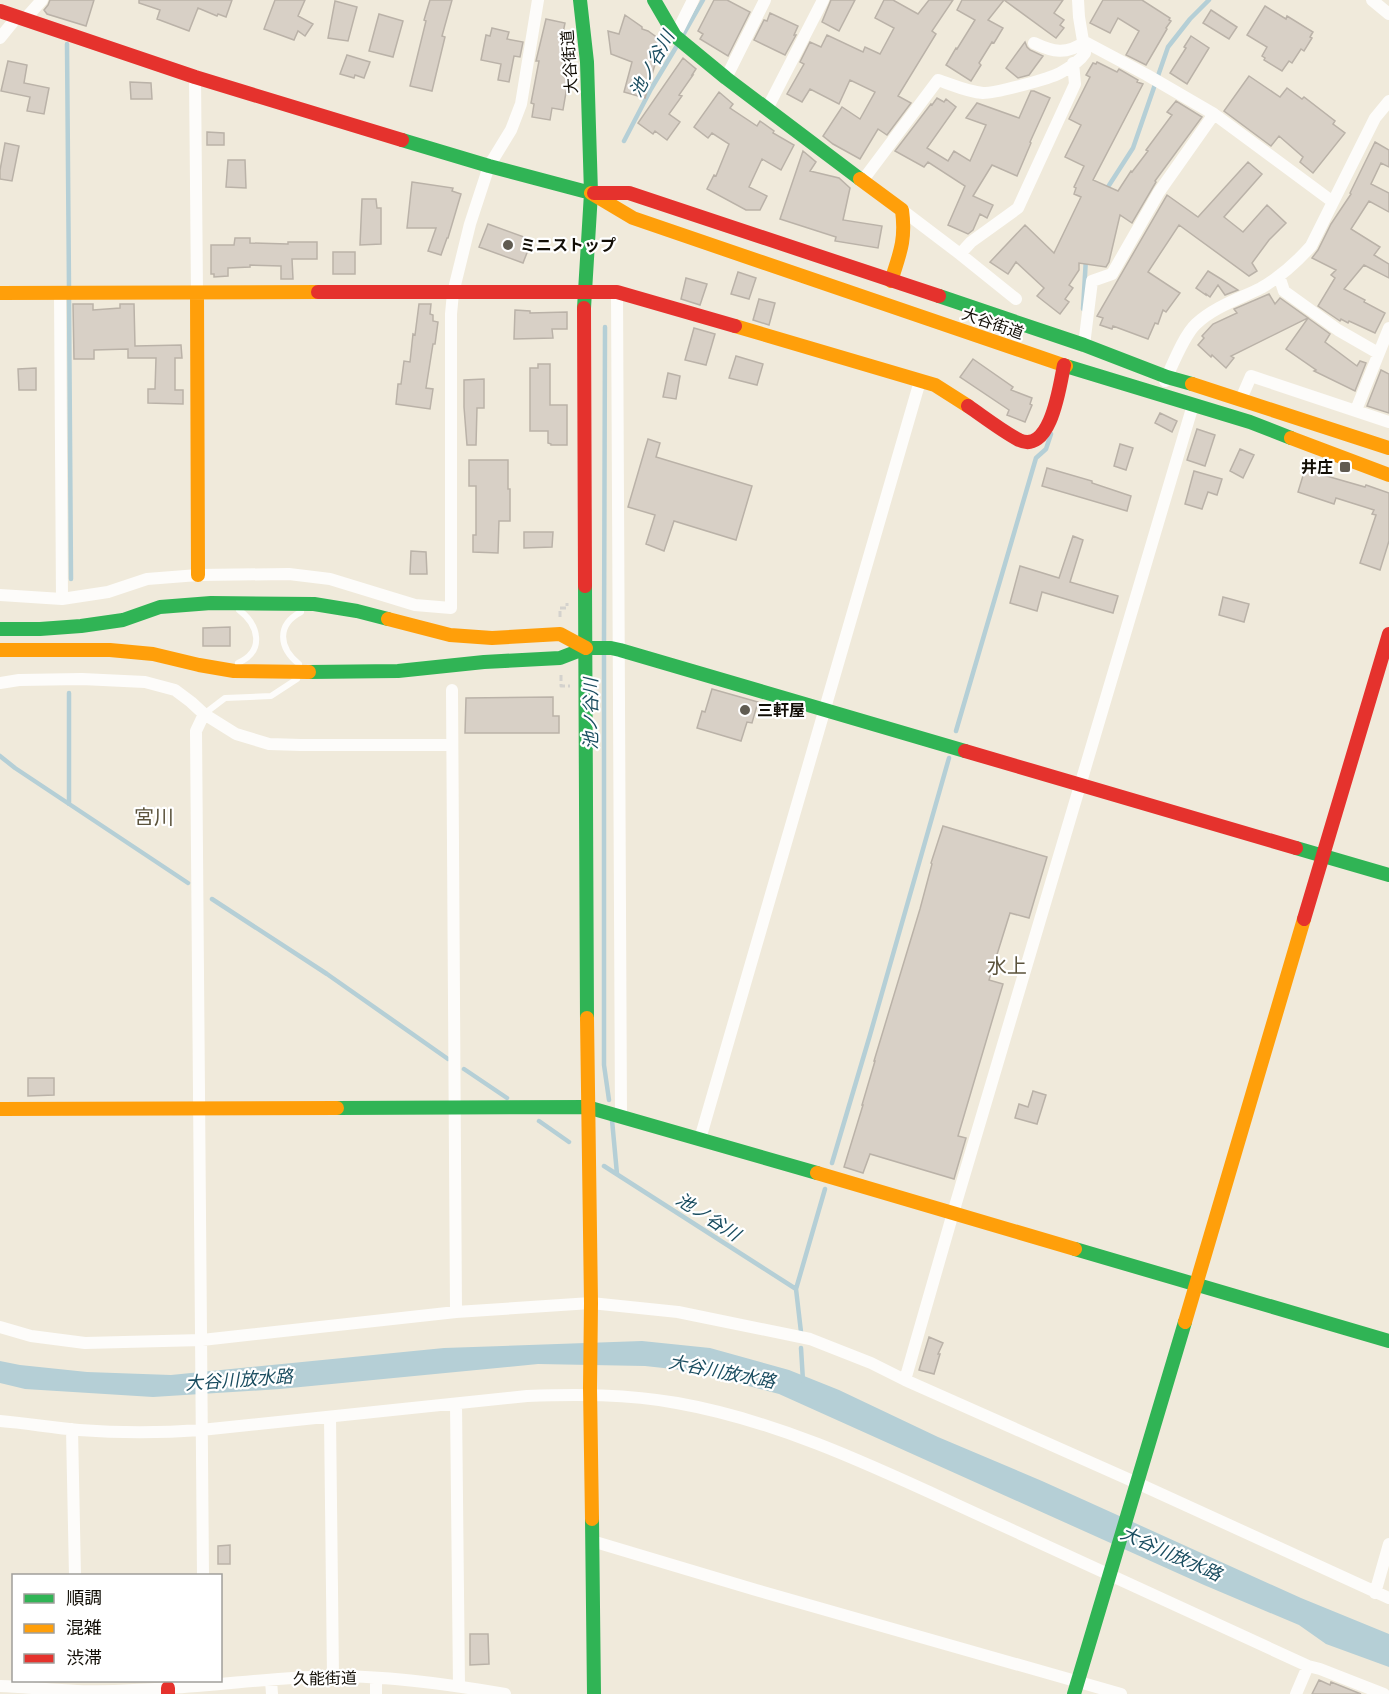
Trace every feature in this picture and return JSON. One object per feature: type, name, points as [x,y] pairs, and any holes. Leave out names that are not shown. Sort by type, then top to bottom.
[{"type":"main road","name":"大谷街道","points":[[580,0],[587,62],[591,193]]},
{"type":"main road","points":[[654,0],[675,36],[726,78],[902,210],[903,243],[891,281]]},
{"type":"main road","points":[[0,10],[195,77],[489,166],[591,193],[584,291],[590,648],[587,1107],[594,1694]]},
{"type":"main road","name":"大谷街道","points":[[591,193],[629,194],[1084,345],[1167,377],[1242,399],[1389,448]]},
{"type":"main road","name":"大谷街道","points":[[591,193],[633,218],[1064,365],[1250,422],[1389,475]]},
{"type":"main road","points":[[0,293],[617,291],[935,386],[1021,441],[1034,441],[1049,425],[1064,365]]},
{"type":"main road","points":[[197,293],[198,575]]},
{"type":"main road","points":[[0,627],[31,629],[81,626],[123,620],[160,607],[225,603],[314,604],[357,611],[450,635],[492,638],[560,634],[590,648]]},
{"type":"main road","points":[[1076,1688],[1389,634]]},
{"type":"main road","points":[[0,653],[110,650],[153,654],[234,671],[398,671],[484,662],[560,658],[590,648],[616,649],[1389,875]]},
{"type":"main road","points":[[0,1109],[587,1107],[1389,1341]]},
{"type":"street","points":[[0,38],[42,0]]},
{"type":"street","points":[[0,595],[62,599],[108,592],[147,579],[198,575],[289,574],[330,579],[415,605],[451,608],[451,314],[453,293],[470,224],[489,166],[511,130],[521,104],[538,0]]},
{"type":"street","points":[[675,36],[693,0]]},
{"type":"street","points":[[726,78],[765,0]]},
{"type":"street","points":[[767,109],[822,0]]},
{"type":"street","points":[[863,180],[938,80],[982,93],[994,92],[1059,74],[1081,60],[1085,53],[1078,0]]},
{"type":"street","points":[[1372,0],[1389,14]]},
{"type":"street","points":[[1034,43],[1046,49],[1060,51],[1074,50],[1084,42]]},
{"type":"street","points":[[1084,42],[1214,114],[1333,202]]},
{"type":"street","points":[[960,254],[971,242],[1018,208],[1075,84],[1073,63]]},
{"type":"street","points":[[195,77],[197,293]]},
{"type":"street","points":[[1158,395],[1194,326],[1209,313],[1279,276],[1311,246],[1376,118],[1389,101]]},
{"type":"street","points":[[1084,345],[1092,281],[1112,274],[1159,192],[1214,114]]},
{"type":"street","points":[[902,210],[1016,299]]},
{"type":"street","points":[[1279,276],[1284,291],[1338,330],[1378,353]]},
{"type":"street","points":[[617,291],[616,649],[621,1117]]},
{"type":"street","points":[[60,294],[62,599]]},
{"type":"street","points":[[1356,410],[1389,328]]},
{"type":"street","points":[[1242,399],[1251,376],[1389,422]]},
{"type":"street","points":[[700,1139],[920,381]]},
{"type":"street","points":[[905,1380],[952,1213],[1192,405]]},
{"type":"street","points":[[0,683],[19,680],[82,679],[145,682],[176,690],[204,714],[236,734],[269,744],[452,745]]},
{"type":"street","points":[[453,690],[456,1312]]},
{"type":"street","points":[[203,1574],[196,732],[204,714]]},
{"type":"street","points":[[0,1327],[31,1336],[85,1343],[202,1340],[456,1312],[591,1304],[678,1312],[810,1339],[871,1363],[1389,1598]]},
{"type":"street","points":[[0,1421],[72,1429],[130,1432],[201,1430],[590,1391],[676,1403],[773,1428],[870,1466],[1111,1574],[1308,1666],[1383,1694]]},
{"type":"street","points":[[456,1404],[459,1686]]},
{"type":"street","points":[[330,1417],[333,1676]]},
{"type":"street","points":[[72,1429],[75,1574]]},
{"type":"street","points":[[592,1541],[1076,1688],[1121,1694]]},
{"type":"street","points":[[1375,1593],[1389,1544]]},
{"type":"street","points":[[1296,1694],[1308,1666]]},
{"type":"street","name":"久能街道","points":[[0,1686],[52,1692],[76,1686],[168,1691],[204,1683],[333,1676],[459,1686],[476,1691],[505,1694]]},
{"type":"street","points":[[376,1678],[376,1694]]},
{"type":"street","points":[[271,1680],[272,1694]]},
{"type":"lane","points":[[214,668],[233,665],[244,660],[254,650],[257,638],[254,625],[248,617],[225,603]]},
{"type":"lane","points":[[204,714],[225,698],[272,696],[308,671],[291,658],[285,647],[283,636],[286,625],[295,615],[314,604]]},
{"type":"path","points":[[560,618],[560,608],[567,608]]},
{"type":"path","points":[[560,673],[561,686],[570,686]]},
{"type":"water","name":"大谷川放水路","points":[[642,1341],[710,1348],[789,1370],[839,1390],[938,1437],[1042,1481],[1301,1598],[1389,1634],[1389,1667],[1326,1644],[1299,1625],[1204,1585],[779,1394],[691,1371],[645,1366],[538,1364],[280,1389],[153,1397],[25,1389],[0,1383],[0,1361],[87,1372],[171,1375],[444,1348]]},
{"type":"building","points":[[50,0],[94,0],[86,26],[47,14],[44,10]]},
{"type":"building","points":[[139,0],[232,0],[226,17],[218,14],[217,16],[198,8],[189,31],[157,19],[160,10],[139,3]]},
{"type":"building","points":[[275,0],[305,0],[298,16],[313,24],[305,36],[298,31],[294,40],[264,29]]},
{"type":"building","points":[[430,0],[452,0],[442,36],[445,37],[432,91],[410,86]]},
{"type":"building","points":[[714,0],[727,0],[750,12],[728,56],[700,39],[703,34],[698,31]]},
{"type":"building","points":[[831,0],[855,0],[839,31],[822,22]]},
{"type":"building","points":[[884,0],[893,0],[918,14],[929,0],[953,0],[932,31],[936,34],[898,96],[911,103],[887,135],[878,129],[860,159],[823,136],[842,107],[860,119],[875,92],[850,80],[839,104],[810,89],[802,102],[787,94],[804,64],[800,62],[810,42],[821,47],[827,35],[863,52],[865,47],[880,54],[894,28],[875,18]]},
{"type":"building","points":[[962,0],[1004,0],[988,20],[1003,28],[979,63],[981,65],[971,81],[946,65],[975,20],[957,10]]},
{"type":"building","points":[[1004,0],[1063,0],[1054,13],[1064,20],[1060,25],[1064,28],[1056,38]]},
{"type":"building","points":[[1103,0],[1142,0],[1170,18],[1167,29],[1146,65],[1126,55],[1139,31],[1118,18],[1110,33],[1090,23]]},
{"type":"building","points":[[335,1],[357,7],[348,41],[328,38]]},
{"type":"building","points":[[1265,6],[1313,32],[1304,51],[1301,49],[1292,63],[1289,61],[1282,71],[1264,60],[1262,56],[1267,47],[1247,35]]},
{"type":"building","points":[[1211,10],[1237,27],[1229,39],[1203,23]]},
{"type":"building","points":[[770,13],[798,26],[794,35],[796,35],[785,55],[754,40]]},
{"type":"building","points":[[379,14],[403,21],[393,57],[369,51]]},
{"type":"building","points":[[625,15],[662,41],[645,98],[624,92],[632,62],[611,54],[608,31],[619,34]]},
{"type":"building","points":[[546,19],[565,23],[563,33],[566,34],[570,69],[563,110],[552,108],[550,120],[532,117],[534,104],[531,103],[539,61],[536,61]]},
{"type":"building","points":[[492,28],[509,32],[507,39],[523,42],[520,57],[514,56],[509,82],[498,80],[501,64],[481,60],[486,35],[490,36]]},
{"type":"building","points":[[1191,36],[1209,48],[1187,84],[1170,73]]},
{"type":"building","points":[[1025,42],[1030,50],[1043,56],[1029,75],[1018,78],[1006,68]]},
{"type":"building","points":[[347,55],[370,62],[364,78],[340,74]]},
{"type":"building","points":[[683,58],[696,69],[679,95],[682,96],[669,114],[680,122],[667,140],[655,131],[653,134],[638,123]]},
{"type":"building","points":[[8,61],[27,65],[24,83],[49,88],[44,114],[27,111],[30,97],[1,91]]},
{"type":"building","points":[[1097,62],[1117,72],[1119,69],[1143,84],[1093,180],[1118,191],[1172,115],[1167,112],[1176,101],[1202,117],[1155,181],[1132,223],[1120,215],[1106,267],[1079,263],[1079,270],[1069,285],[1073,288],[1065,299],[1069,302],[1060,314],[1037,296],[1044,288],[1016,262],[1008,274],[990,262],[1025,225],[1054,253],[1081,197],[1074,194],[1076,188],[1074,187],[1084,166],[1065,157],[1081,125],[1069,119],[1090,77],[1086,75],[1093,63]]},
{"type":"building","points":[[1249,76],[1280,97],[1287,88],[1302,99],[1304,97],[1335,121],[1333,124],[1345,133],[1313,173],[1300,162],[1303,157],[1279,136],[1271,146],[1224,111]]},
{"type":"building","points":[[130,82],[151,83],[152,99],[131,99]]},
{"type":"building","points":[[1031,91],[1050,98],[1017,176],[992,165],[973,196],[993,205],[987,218],[980,214],[973,230],[968,234],[948,225],[965,186],[928,162],[924,167],[895,151],[931,104],[937,98],[944,102],[946,99],[956,107],[927,148],[948,161],[954,151],[970,161],[986,125],[966,118],[977,103],[1019,118]]},
{"type":"building","points":[[719,92],[733,104],[730,108],[757,126],[760,121],[774,131],[773,133],[794,145],[781,170],[762,159],[749,187],[767,196],[760,210],[746,210],[707,189],[714,175],[716,176],[729,144],[712,133],[708,138],[694,127]]},
{"type":"building","points":[[207,132],[224,133],[224,145],[207,145]]},
{"type":"building","points":[[1375,142],[1389,150],[1389,167],[1381,163],[1371,184],[1389,193],[1389,212],[1369,201],[1351,229],[1380,247],[1374,255],[1389,264],[1389,278],[1364,265],[1344,289],[1385,313],[1375,333],[1349,321],[1348,323],[1341,319],[1340,321],[1318,306],[1335,278],[1331,275],[1336,270],[1312,258],[1351,194]]},
{"type":"building","points":[[5,143],[19,146],[12,181],[0,179]]},
{"type":"building","points":[[803,151],[816,162],[810,171],[839,178],[850,188],[843,220],[882,226],[878,248],[835,241],[836,237],[780,219]]},
{"type":"building","points":[[228,160],[245,160],[246,188],[226,187]]},
{"type":"building","points":[[1248,162],[1262,174],[1224,217],[1243,232],[1267,205],[1286,223],[1269,240],[1252,263],[1257,271],[1249,276],[1179,225],[1148,272],[1180,293],[1166,312],[1163,310],[1158,324],[1155,323],[1148,339],[1113,326],[1112,329],[1100,325],[1103,318],[1097,316],[1167,195],[1198,217]]},
{"type":"building","points":[[412,182],[453,188],[452,191],[461,194],[441,255],[428,251],[436,228],[407,228]]},
{"type":"building","points":[[362,199],[376,199],[377,208],[381,208],[381,244],[360,245]]},
{"type":"building","points":[[488,224],[532,240],[523,263],[479,247]]},
{"type":"building","points":[[235,238],[250,238],[250,243],[317,242],[317,259],[292,259],[293,279],[281,279],[281,266],[250,265],[250,267],[228,268],[228,276],[214,277],[214,274],[211,274],[211,245],[234,245]]},
{"type":"building","points":[[333,252],[355,252],[355,274],[333,274]]},
{"type":"building","points":[[1208,271],[1238,290],[1225,295],[1218,285],[1210,297],[1206,295],[1196,288]]},
{"type":"building","points":[[738,272],[756,278],[749,299],[731,294]]},
{"type":"building","points":[[686,278],[707,284],[700,305],[681,299]]},
{"type":"building","points":[[1269,294],[1275,304],[1280,298],[1308,318],[1231,356],[1234,358],[1226,368],[1198,345],[1204,338],[1202,336],[1213,324],[1237,313],[1234,309]]},
{"type":"building","points":[[759,299],[775,303],[769,325],[753,320]]},
{"type":"building","points":[[73,304],[93,304],[93,310],[120,308],[120,304],[134,304],[135,346],[181,345],[182,358],[175,358],[175,390],[183,390],[183,404],[148,403],[148,389],[155,389],[156,358],[128,358],[128,349],[94,350],[94,359],[74,359]]},
{"type":"building","points":[[419,304],[431,304],[430,314],[433,315],[433,321],[438,322],[426,388],[433,389],[430,409],[396,404],[404,361],[410,362]]},
{"type":"building","points":[[515,310],[530,311],[530,313],[567,312],[567,329],[552,329],[553,338],[514,339]]},
{"type":"building","points":[[1308,318],[1330,334],[1325,342],[1357,366],[1360,361],[1366,363],[1355,391],[1314,371],[1316,370],[1286,349]]},
{"type":"building","points":[[694,328],[715,334],[706,365],[685,360]]},
{"type":"building","points":[[736,356],[763,364],[757,385],[729,378]]},
{"type":"building","points":[[973,359],[1013,387],[1011,390],[1032,398],[1030,404],[1032,405],[1025,422],[1007,415],[1009,410],[960,377]]},
{"type":"building","points":[[538,364],[550,364],[550,405],[567,405],[567,445],[548,443],[548,431],[530,431],[530,368],[538,368]]},
{"type":"building","points":[[36,368],[36,390],[19,390],[18,369]]},
{"type":"building","points":[[1381,370],[1389,374],[1389,413],[1367,406]]},
{"type":"building","points":[[668,373],[680,376],[676,399],[663,397]]},
{"type":"building","points":[[484,379],[484,408],[477,408],[476,445],[467,445],[464,380]]},
{"type":"building","points":[[1160,413],[1177,421],[1172,432],[1155,423]]},
{"type":"building","points":[[1197,429],[1215,435],[1205,466],[1187,460]]},
{"type":"building","points":[[648,439],[660,443],[656,457],[752,486],[736,540],[674,521],[664,551],[646,544],[655,515],[628,507]]},
{"type":"building","points":[[1120,444],[1133,448],[1126,470],[1114,466]]},
{"type":"building","points":[[1240,449],[1254,455],[1243,478],[1230,471]]},
{"type":"building","points":[[469,460],[508,460],[510,521],[499,521],[498,553],[473,552],[473,535],[476,535],[476,486],[469,486]]},
{"type":"building","points":[[1306,466],[1317,469],[1316,473],[1389,493],[1389,541],[1380,570],[1360,563],[1376,515],[1372,514],[1374,510],[1336,498],[1334,504],[1298,492]]},
{"type":"building","points":[[1047,468],[1092,481],[1092,483],[1131,496],[1127,511],[1042,486]]},
{"type":"building","points":[[1194,471],[1222,479],[1217,495],[1208,492],[1202,509],[1185,504]]},
{"type":"building","points":[[524,532],[553,532],[552,547],[524,548]]},
{"type":"building","points":[[1073,536],[1083,540],[1070,582],[1118,596],[1113,613],[1042,592],[1037,611],[1010,603],[1020,566],[1059,578]]},
{"type":"building","points":[[411,551],[426,552],[427,574],[410,574]]},
{"type":"building","points":[[1223,597],[1249,604],[1244,622],[1219,615]]},
{"type":"building","points":[[230,627],[230,646],[203,646],[203,628]]},
{"type":"building","points":[[712,689],[758,702],[752,723],[747,722],[741,741],[697,728]]},
{"type":"building","points":[[553,697],[553,716],[559,716],[559,733],[465,733],[466,698]]},
{"type":"building","points":[[943,826],[1047,857],[1029,918],[1010,913],[989,980],[1003,984],[958,1136],[966,1138],[954,1179],[870,1154],[863,1173],[844,1167]]},
{"type":"building","points":[[28,1078],[54,1078],[54,1095],[28,1096]]},
{"type":"building","points":[[1033,1091],[1046,1095],[1037,1124],[1015,1118],[1019,1104],[1028,1107]]},
{"type":"building","points":[[929,1337],[943,1343],[934,1374],[919,1370]]},
{"type":"building","points":[[230,1545],[230,1564],[218,1564],[218,1546]]},
{"type":"building","points":[[470,1634],[488,1634],[489,1664],[470,1665]]},
{"type":"building","points":[[1319,1680],[1330,1685],[1331,1682],[1361,1694],[1312,1694]]},
{"type":"waterway","name":"池ノ谷川","points":[[682,37],[703,0]]},
{"type":"waterway","points":[[1106,190],[1133,148],[1168,47],[1190,19],[1209,0]]},
{"type":"waterway","points":[[67,44],[69,288]]},
{"type":"waterway","name":"池ノ谷川","points":[[624,141],[678,44]]},
{"type":"waterway","points":[[1083,309],[1086,258]]},
{"type":"waterway","points":[[69,296],[71,579]]},
{"type":"waterway","name":"池ノ谷川","points":[[604,643],[605,327]]},
{"type":"waterway","points":[[956,731],[1036,458],[1046,449],[1051,434]]},
{"type":"waterway","name":"池ノ谷川","points":[[604,651],[604,1065],[609,1100]]},
{"type":"waterway","points":[[69,693],[69,804]]},
{"type":"waterway","points":[[0,756],[188,883]]},
{"type":"waterway","points":[[832,1163],[949,758]]},
{"type":"waterway","points":[[212,899],[327,974],[448,1059]]},
{"type":"waterway","points":[[464,1069],[507,1098]]},
{"type":"waterway","name":"池ノ谷川","points":[[612,1120],[617,1174]]},
{"type":"waterway","points":[[539,1121],[569,1142]]},
{"type":"waterway","name":"池ノ谷川","points":[[604,1166],[796,1289]]},
{"type":"waterway","points":[[801,1332],[796,1289],[825,1189]]},
{"type":"waterway","name":"池ノ谷川","points":[[801,1348],[803,1381]]},
{"type":"traffic: fast","points":[[580,0],[587,62],[591,193]]},
{"type":"traffic: fast","points":[[654,0],[675,36],[726,78],[860,179]]},
{"type":"traffic: fast","points":[[402,140],[591,193],[584,308]]},
{"type":"traffic: fast","points":[[939,296],[1192,384]]},
{"type":"traffic: fast","points":[[1066,366],[1250,422],[1291,438]]},
{"type":"traffic: fast","points":[[585,586],[587,1018]]},
{"type":"traffic: fast","points":[[0,629],[81,626],[123,620],[160,607],[211,603],[314,604],[388,619]]},
{"type":"traffic: fast","points":[[586,648],[620,650],[965,751]]},
{"type":"traffic: fast","points":[[309,672],[398,671],[484,662],[560,658],[586,648]]},
{"type":"traffic: fast","points":[[1296,848],[1389,875]]},
{"type":"traffic: fast","points":[[337,1108],[587,1107],[817,1173]]},
{"type":"traffic: fast","points":[[1075,1249],[1389,1341]]},
{"type":"traffic: fast","points":[[1074,1694],[1185,1322]]},
{"type":"traffic: fast","points":[[592,1519],[594,1694]]},
{"type":"traffic: slow","points":[[860,179],[902,210],[903,238],[891,281]]},
{"type":"traffic: slow","points":[[591,193],[633,218],[1066,366]]},
{"type":"traffic: slow","points":[[0,293],[318,292]]},
{"type":"traffic: slow","points":[[197,293],[198,575]]},
{"type":"traffic: slow","points":[[735,326],[935,385],[968,406]]},
{"type":"traffic: slow","points":[[1192,384],[1389,448]]},
{"type":"traffic: slow","points":[[1291,438],[1389,475]]},
{"type":"traffic: slow","points":[[388,619],[450,635],[492,638],[560,634],[586,648]]},
{"type":"traffic: slow","points":[[0,650],[110,650],[153,654],[234,671],[309,672]]},
{"type":"traffic: slow","points":[[1185,1322],[1304,919]]},
{"type":"traffic: slow","points":[[587,1018],[592,1519]]},
{"type":"traffic: slow","points":[[0,1109],[337,1108]]},
{"type":"traffic: slow","points":[[817,1173],[1075,1249]]},
{"type":"traffic: jam","points":[[0,11],[195,77],[402,140]]},
{"type":"traffic: jam","points":[[594,193],[629,193],[939,296]]},
{"type":"traffic: jam","points":[[318,292],[617,292],[735,326]]},
{"type":"traffic: jam","points":[[584,308],[585,586]]},
{"type":"traffic: jam","points":[[968,406],[1019,440],[1030,442],[1039,437],[1052,415],[1064,365]]},
{"type":"traffic: jam","points":[[1304,919],[1389,634]]},
{"type":"traffic: jam","points":[[965,751],[1296,848]]},
{"type":"traffic: jam","points":[[168,1688],[168,1694]]},
{"type":"place","name":"ミニストップ","points":[[508,245]]},
{"type":"place","name":"井庄","points":[[1345,467]]},
{"type":"place","name":"三軒屋","points":[[745,710]]},
{"type":"district","name":"宮川","points":[[154,817]]},
{"type":"district","name":"水上","points":[[1007,966]]}]
